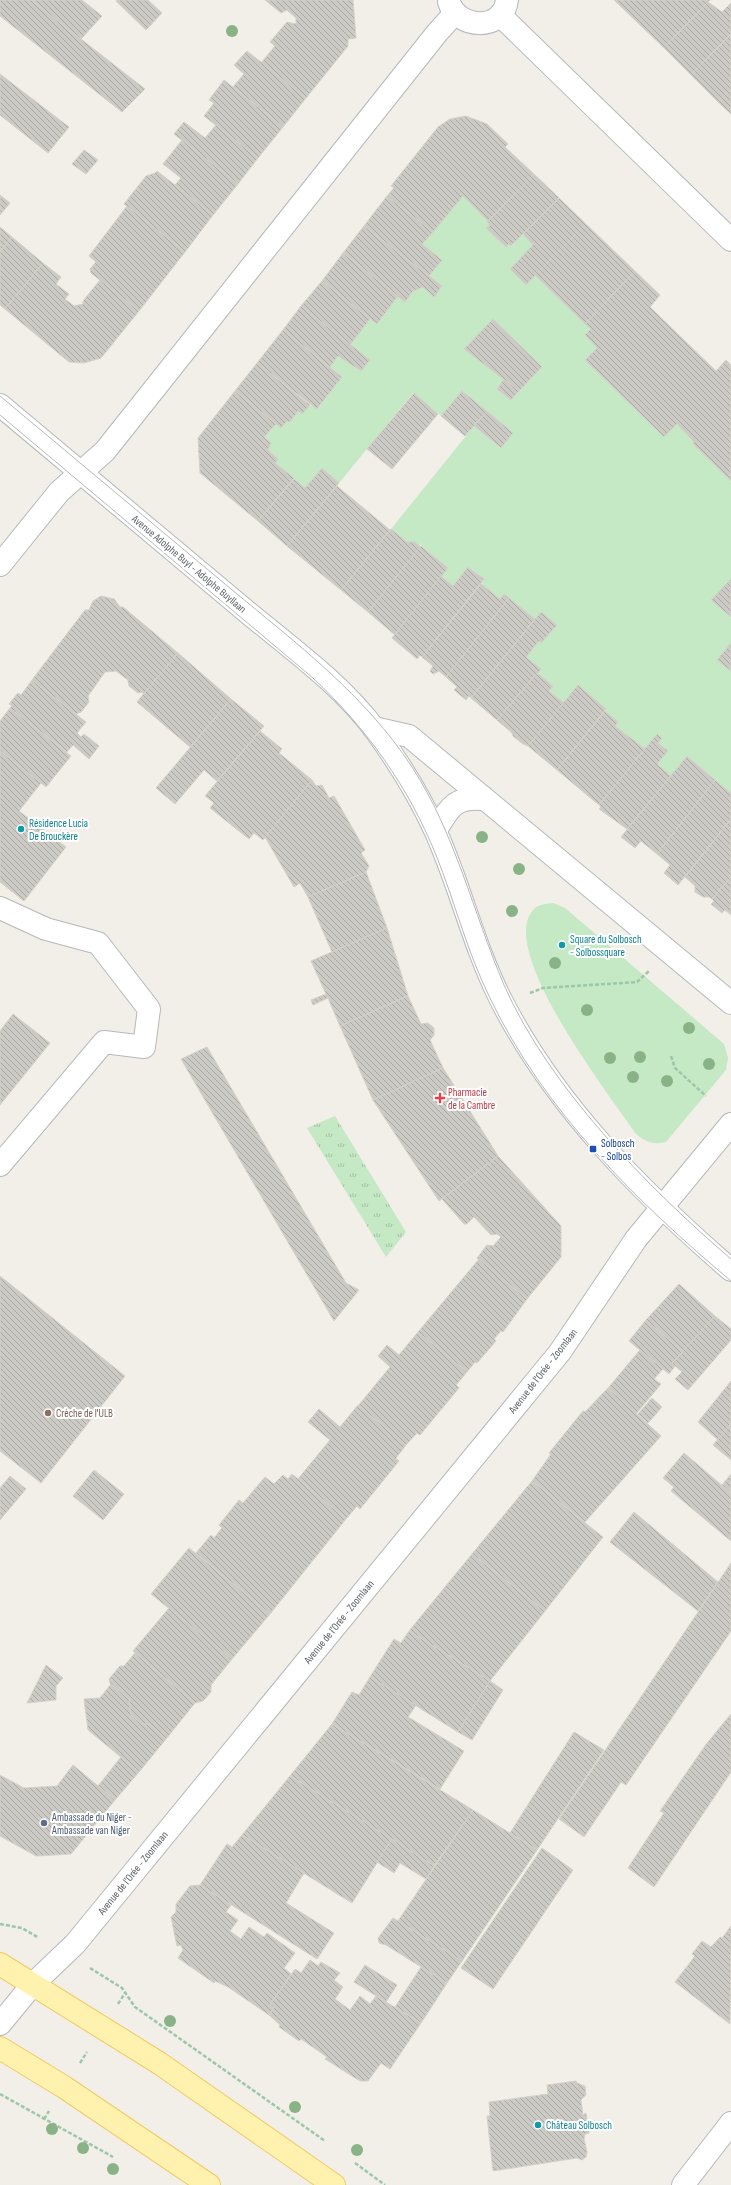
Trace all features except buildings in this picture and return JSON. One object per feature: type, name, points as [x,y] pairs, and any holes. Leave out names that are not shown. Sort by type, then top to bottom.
[{"type":"main road","points":[[0,1964],[103,2027],[166,2068],[334,2185]]},
{"type":"main road","points":[[0,2048],[64,2087],[208,2185]]},
{"type":"street","points":[[0,565],[59,492],[105,451],[434,37],[452,7],[465,21],[477,24],[489,22],[503,8],[731,240]]},
{"type":"street","name":"Avenue Adolphe Buyl - Adolphe Buyllaan","points":[[0,405],[319,672],[374,728]]},
{"type":"street","points":[[374,728],[409,736],[483,799],[731,1003]]},
{"type":"street","points":[[374,728],[415,789],[436,830],[484,960],[499,995],[522,1037],[549,1079],[596,1137],[662,1207],[731,1270]]},
{"type":"street","points":[[436,830],[448,812],[460,800],[467,798],[483,799]]},
{"type":"street","points":[[0,908],[46,929],[98,943],[149,1010],[144,1047],[104,1042],[0,1165]]},
{"type":"street","points":[[662,1207],[731,1124]]},
{"type":"street","name":"Avenue de l'Orée - Zoomlaan","points":[[0,2024],[33,1984],[65,1954],[560,1352],[636,1239],[662,1207]]},
{"type":"street","points":[[683,2185],[731,2123]]},
{"type":"path","points":[[527,994],[543,988],[637,982],[651,969]]},
{"type":"path","points":[[672,1056],[675,1068],[706,1096]]},
{"type":"path","points":[[0,1924],[22,1928],[122,1988],[135,2008],[326,2142]]},
{"type":"path","points":[[44,2119],[125,1992]]},
{"type":"path","points":[[0,2094],[117,2160]]},
{"type":"path","points":[[349,2159],[385,2185]]},
{"type":"green space","points":[[463,196],[488,221],[487,222],[490,225],[486,228],[506,247],[509,244],[512,246],[523,234],[533,245],[510,269],[526,284],[535,275],[591,329],[585,335],[597,348],[585,360],[664,437],[677,424],[694,442],[693,444],[731,481],[731,643],[718,660],[731,671],[731,793],[687,756],[671,776],[657,764],[668,751],[658,743],[662,738],[657,734],[645,749],[615,726],[618,722],[605,711],[606,709],[603,707],[564,703],[549,691],[553,686],[537,673],[526,657],[539,641],[541,643],[556,624],[541,612],[535,619],[504,594],[500,599],[481,584],[484,579],[469,567],[453,586],[441,576],[448,568],[422,546],[415,542],[407,542],[391,529],[474,426],[500,448],[513,433],[463,391],[441,416],[413,393],[339,483],[322,468],[305,488],[275,463],[278,459],[268,450],[271,443],[264,437],[276,424],[281,428],[287,421],[290,421],[298,411],[302,414],[310,405],[318,409],[342,377],[330,367],[338,356],[361,371],[370,360],[350,345],[370,319],[377,324],[398,296],[405,302],[413,291],[423,287],[434,297],[429,276],[442,260],[422,244]],"holes":[[[493,319],[542,367],[511,400],[497,389],[504,379],[464,349]]]},
{"type":"green space","points":[[553,903],[565,908],[724,1044],[728,1058],[726,1070],[666,1142],[650,1142],[636,1134],[583,1058],[543,989],[530,957],[526,930],[535,908],[540,905]]},
{"type":"green space","points":[[335,1116],[406,1232],[386,1257],[307,1128]]},
{"type":"tram line","points":[[0,396],[304,650],[328,671],[373,716],[412,767],[427,792],[452,846],[504,985],[523,1023],[547,1061],[573,1098],[634,1168],[699,1231],[731,1259]]},
{"type":"tram line","points":[[0,415],[313,678],[351,717],[384,760],[413,805],[436,855],[482,981],[512,1039],[537,1079],[565,1116],[628,1187],[696,1251],[731,1281]]},
{"type":"place","name":"Résidence Lucia De Brouckère","points":[[21,829]]},
{"type":"place","name":"Square du Solbosch - Solbossquare","points":[[562,945]]},
{"type":"place","name":"Pharmacie de la Cambre","points":[[440,1098]]},
{"type":"place","name":"Solbosch - Solbos","points":[[593,1149]]},
{"type":"place","name":"Crèche de l'ULB","points":[[48,1413]]},
{"type":"place","name":"Ambassade du Niger - Ambassade van Niger","points":[[44,1823]]},
{"type":"place","name":"Château Solbosch","points":[[538,2125]]}]
